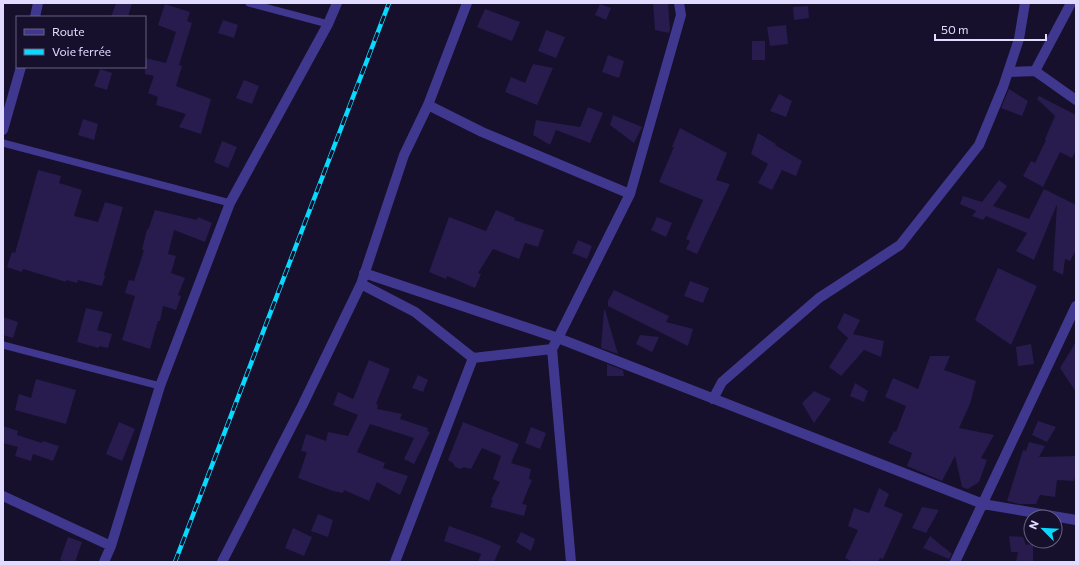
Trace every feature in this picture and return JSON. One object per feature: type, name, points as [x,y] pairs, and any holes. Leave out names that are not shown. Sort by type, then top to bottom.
[{"type":"street","points":[[34,16],[38,3]]},
{"type":"street","points":[[104,562],[111,546],[160,386],[230,203],[328,24],[337,3]]},
{"type":"street","points":[[222,562],[303,404],[361,284],[404,155],[428,105],[467,3]]},
{"type":"street","points":[[571,562],[552,349],[630,194],[681,15],[680,3]]},
{"type":"street","points":[[712,399],[722,382],[819,298],[900,245],[979,146],[1008,72],[1019,39],[1025,3]]},
{"type":"street","points":[[1035,71],[1071,3]]},
{"type":"street","points":[[3,130],[21,68]]},
{"type":"street","points":[[1008,72],[1035,71],[1076,100]]},
{"type":"street","points":[[428,105],[482,132],[630,194]]},
{"type":"street","points":[[364,273],[558,338],[983,504],[1076,520]]},
{"type":"street","points":[[361,284],[415,312],[473,358],[552,349]]},
{"type":"street","points":[[955,562],[1076,306]]},
{"type":"street","points":[[395,562],[473,358]]},
{"type":"street","points":[[3,496],[111,546]]},
{"type":"lane","points":[[249,3],[328,24]]},
{"type":"lane","points":[[3,143],[230,203]]},
{"type":"lane","points":[[3,345],[160,386]]},
{"type":"building","points":[[116,3],[132,3],[128,16],[111,16]]},
{"type":"building","points":[[653,3],[668,3],[669,33],[655,30]]},
{"type":"building","points":[[165,4],[190,12],[187,21],[192,23],[179,65],[182,66],[176,86],[211,99],[201,134],[179,127],[186,114],[156,105],[158,97],[148,93],[154,76],[145,74],[146,58],[166,63],[176,32],[158,25]]},
{"type":"building","points":[[600,4],[611,8],[606,20],[595,15]]},
{"type":"building","points":[[808,6],[809,18],[794,20],[793,7]]},
{"type":"building","points":[[485,9],[520,22],[512,41],[477,27]]},
{"type":"building","points":[[223,20],[238,25],[234,38],[218,33]]},
{"type":"building","points":[[786,25],[788,44],[770,46],[767,27]]},
{"type":"building","points":[[546,30],[565,37],[556,58],[538,51]]},
{"type":"building","points":[[752,41],[765,41],[765,60],[752,60]]},
{"type":"building","points":[[608,55],[624,61],[619,78],[602,72]]},
{"type":"building","points":[[533,64],[553,68],[537,105],[505,92],[511,77],[525,83]]},
{"type":"building","points":[[100,69],[112,73],[107,90],[94,86]]},
{"type":"building","points":[[244,80],[259,86],[252,104],[236,98]]},
{"type":"building","points":[[1009,89],[1028,101],[1022,116],[1001,108]]},
{"type":"building","points":[[779,94],[792,101],[786,117],[770,111]]},
{"type":"building","points":[[1039,96],[1076,115],[1076,150],[1072,158],[1060,152],[1043,187],[1023,176],[1031,161],[1035,163],[1055,116],[1037,99]]},
{"type":"building","points":[[588,107],[603,113],[590,143],[556,130],[550,145],[533,135],[536,120],[580,127]]},
{"type":"building","points":[[613,115],[642,127],[634,143],[610,125]]},
{"type":"building","points":[[83,119],[98,124],[94,140],[78,135]]},
{"type":"building","points":[[680,128],[727,153],[716,180],[730,184],[697,254],[686,249],[690,241],[686,239],[703,200],[659,182],[674,147],[672,147]]},
{"type":"building","points":[[758,133],[802,161],[796,176],[782,170],[772,190],[758,183],[768,164],[751,154]]},
{"type":"building","points":[[222,141],[237,147],[228,168],[214,162]]},
{"type":"building","points":[[38,170],[61,176],[59,183],[82,190],[74,216],[98,222],[105,202],[123,207],[102,286],[78,280],[77,283],[66,280],[66,282],[23,269],[22,272],[7,267],[12,252],[15,253]]},
{"type":"building","points":[[999,180],[1007,186],[993,206],[1029,219],[1044,189],[1076,205],[1076,250],[1070,261],[1065,259],[1063,275],[1053,270],[1057,204],[1034,260],[1016,251],[1027,233],[986,216],[983,220],[972,216],[976,211],[960,204],[963,196],[982,202]]},
{"type":"building","points":[[155,210],[197,220],[198,217],[212,223],[205,242],[174,230],[168,254],[176,256],[171,273],[185,278],[178,295],[181,296],[176,310],[163,306],[160,321],[158,321],[150,349],[122,340],[135,296],[125,293],[129,280],[134,281],[144,250],[142,250],[147,229],[148,230]]},
{"type":"building","points":[[496,210],[515,218],[514,220],[544,230],[538,247],[525,243],[519,259],[493,249],[478,273],[481,274],[475,288],[447,276],[446,279],[429,272],[449,217],[486,231]]},
{"type":"building","points":[[657,217],[672,223],[666,237],[651,230]]},
{"type":"building","points":[[578,240],[592,246],[587,259],[572,253]]},
{"type":"building","points":[[998,268],[1037,286],[1011,345],[975,320]]},
{"type":"building","points":[[690,281],[709,288],[703,303],[684,296]]},
{"type":"building","points":[[614,290],[669,316],[666,322],[693,329],[688,346],[608,306],[608,301]]},
{"type":"building","points":[[86,308],[103,312],[97,330],[112,334],[108,348],[99,346],[99,348],[77,342]]},
{"type":"building","points":[[605,310],[618,354],[601,348]]},
{"type":"building","points":[[844,313],[860,320],[853,334],[884,341],[881,357],[864,350],[841,376],[829,367],[848,338],[837,328]]},
{"type":"building","points":[[3,317],[18,322],[13,338],[3,335]]},
{"type":"building","points":[[640,335],[659,337],[652,352],[636,344]]},
{"type":"building","points":[[1076,342],[1076,392],[1060,368]]},
{"type":"building","points":[[1031,344],[1034,364],[1018,366],[1016,347]]},
{"type":"building","points":[[930,356],[950,356],[944,370],[976,381],[970,404],[959,428],[994,435],[981,458],[987,460],[979,482],[968,489],[962,487],[955,456],[942,481],[907,466],[912,453],[888,443],[894,431],[896,432],[906,406],[885,397],[893,378],[918,389]]},
{"type":"building","points":[[369,360],[390,369],[376,404],[378,405],[377,409],[402,414],[400,419],[428,428],[427,431],[430,432],[414,464],[404,459],[414,438],[370,424],[357,452],[385,463],[383,468],[408,476],[400,495],[377,482],[369,501],[344,490],[343,493],[333,491],[298,478],[307,452],[301,451],[306,434],[326,441],[328,432],[348,436],[358,415],[333,405],[338,392],[353,399]]},
{"type":"building","points":[[607,364],[623,370],[624,376],[607,376]]},
{"type":"building","points":[[418,375],[428,380],[423,392],[412,388]]},
{"type":"building","points":[[36,379],[76,390],[66,424],[15,410],[19,394],[31,398]]},
{"type":"building","points":[[855,383],[868,391],[864,402],[850,396]]},
{"type":"building","points":[[814,391],[831,399],[814,423],[802,403]]},
{"type":"building","points":[[1038,421],[1056,427],[1047,442],[1032,435]]},
{"type":"building","points":[[119,422],[135,429],[122,461],[106,454]]},
{"type":"building","points":[[463,422],[519,444],[511,463],[531,469],[529,479],[532,480],[522,504],[527,505],[524,516],[490,507],[493,500],[491,500],[500,482],[493,479],[501,456],[482,448],[471,469],[463,467],[461,469],[455,467],[453,463],[448,460]]},
{"type":"building","points":[[3,426],[18,431],[17,435],[42,443],[43,441],[59,446],[53,461],[33,454],[31,461],[15,456],[18,447],[3,443]]},
{"type":"building","points":[[531,427],[546,433],[540,449],[525,443]]},
{"type":"building","points":[[1029,442],[1045,446],[1039,457],[1076,456],[1076,473],[1074,481],[1057,480],[1055,497],[1040,495],[1036,504],[1019,504],[1007,501],[1023,450],[1026,451]]},
{"type":"building","points":[[879,488],[889,494],[884,506],[903,514],[883,559],[880,558],[878,562],[853,562],[845,558],[858,530],[848,526],[854,508],[869,513]]},
{"type":"building","points":[[922,507],[939,510],[926,533],[912,528]]},
{"type":"building","points":[[318,514],[333,520],[328,537],[311,531]]},
{"type":"building","points":[[449,526],[501,546],[494,562],[478,562],[481,554],[444,541]]},
{"type":"building","points":[[293,528],[312,537],[304,556],[285,548]]},
{"type":"building","points":[[521,532],[535,539],[531,551],[516,542]]},
{"type":"building","points":[[930,536],[952,554],[949,559],[923,548]]},
{"type":"building","points":[[1009,536],[1023,537],[1023,549],[1033,549],[1033,562],[1016,562],[1018,552],[1011,552]]},
{"type":"building","points":[[68,537],[82,542],[75,562],[60,560]]},
{"type":"railway","points":[[175,562],[389,3]]}]
